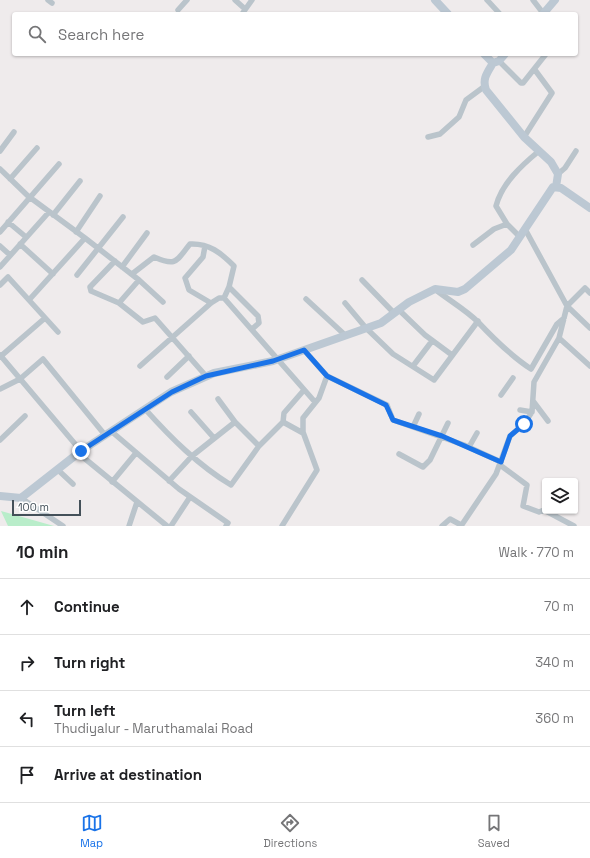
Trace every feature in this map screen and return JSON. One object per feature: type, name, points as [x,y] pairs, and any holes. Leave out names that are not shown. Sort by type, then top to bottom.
[{"type":"main road","points":[[435,0],[446,12]]},
{"type":"main road","points":[[545,12],[555,0]]},
{"type":"main road","points":[[487,56],[496,62]]},
{"type":"main road","points":[[503,56],[485,76],[485,86],[490,95],[524,137],[551,162],[558,174],[556,187]]},
{"type":"main road","points":[[556,187],[590,208]]},
{"type":"main road","points":[[0,496],[21,498],[80,452],[145,408],[172,392],[206,376],[278,359],[380,323],[409,302],[435,289],[458,292],[465,289],[511,250],[550,189],[556,187]]},
{"type":"street","points":[[178,10],[187,0]]},
{"type":"street","points":[[234,0],[244,11],[252,0]]},
{"type":"street","points":[[487,0],[498,12]]},
{"type":"street","points":[[533,0],[542,12]]},
{"type":"street","points":[[496,62],[521,83],[524,83],[545,56]]},
{"type":"street","points":[[524,137],[552,93],[535,70]]},
{"type":"street","points":[[428,138],[440,134],[459,117],[466,100],[485,86]]},
{"type":"street","points":[[0,151],[14,132]]},
{"type":"street","points":[[10,179],[37,148]]},
{"type":"street","points":[[539,150],[521,166],[498,199],[496,206],[507,224],[522,233],[560,289],[567,306],[590,328]]},
{"type":"street","points":[[558,174],[565,168],[576,151]]},
{"type":"street","points":[[0,232],[59,164]]},
{"type":"street","points":[[0,169],[30,198],[132,274],[163,302]]},
{"type":"street","points":[[0,267],[26,237],[51,213],[80,181]]},
{"type":"street","points":[[76,232],[100,196]]},
{"type":"street","points":[[77,275],[123,217]]},
{"type":"street","points":[[8,222],[26,237]]},
{"type":"street","points":[[473,246],[494,229],[507,224]]},
{"type":"street","points":[[122,267],[147,233]]},
{"type":"street","points":[[29,300],[85,238]]},
{"type":"street","points":[[20,244],[53,274]]},
{"type":"street","points":[[132,274],[154,257],[168,263],[175,262],[190,244],[205,246],[219,251],[234,266],[224,298]]},
{"type":"street","points":[[0,246],[10,255]]},
{"type":"street","points":[[205,246],[203,257],[185,278],[189,290],[211,303]]},
{"type":"street","points":[[115,261],[90,287],[91,291],[119,303],[143,322],[155,318],[206,376]]},
{"type":"street","points":[[0,285],[8,277],[58,332]]},
{"type":"street","points":[[119,303],[139,280]]},
{"type":"street","points":[[362,280],[396,312],[452,355]]},
{"type":"street","points":[[228,287],[258,316],[258,322],[252,329]]},
{"type":"street","points":[[442,526],[450,519],[461,526],[496,474],[501,464],[510,436],[524,424],[532,412],[534,382],[559,338],[567,306],[586,288],[590,293]]},
{"type":"street","points":[[435,289],[478,322],[488,334],[499,341],[517,360],[531,369],[557,324],[564,318]]},
{"type":"street","points":[[140,366],[171,336],[211,303],[219,298],[224,298]]},
{"type":"street","points":[[224,298],[315,402]]},
{"type":"street","points":[[306,299],[345,335]]},
{"type":"street","points":[[345,303],[366,328],[393,354],[434,380],[478,322]]},
{"type":"street","points":[[45,318],[0,356],[80,452],[112,482],[167,526]]},
{"type":"street","points":[[559,338],[590,366]]},
{"type":"street","points":[[413,366],[432,341]]},
{"type":"street","points":[[304,350],[327,376],[386,405],[393,420],[442,436],[469,447],[501,464],[527,486],[523,506],[539,512],[544,510],[574,526]]},
{"type":"street","points":[[167,377],[189,356]]},
{"type":"street","points":[[0,389],[1,390],[20,379],[43,359],[108,433],[136,453],[190,497],[228,523],[226,526]]},
{"type":"street","points":[[282,526],[316,470],[303,433],[303,418],[319,398],[327,376]]},
{"type":"street","points":[[500,395],[513,378]]},
{"type":"street","points":[[145,408],[174,441],[216,476],[232,485],[259,446],[283,422],[284,413],[304,390]]},
{"type":"street","points":[[218,399],[235,422],[259,446]]},
{"type":"street","points":[[533,400],[548,421]]},
{"type":"street","points":[[520,410],[532,412]]},
{"type":"street","points":[[192,412],[214,438]]},
{"type":"street","points":[[413,427],[419,414]]},
{"type":"street","points":[[1,436],[25,416]]},
{"type":"street","points":[[169,481],[192,456],[235,422]]},
{"type":"street","points":[[283,422],[303,433]]},
{"type":"street","points":[[399,454],[423,467],[430,460],[448,423]]},
{"type":"street","points":[[469,447],[477,433]]},
{"type":"street","points":[[112,482],[136,453]]},
{"type":"street","points":[[57,469],[73,484]]},
{"type":"street","points":[[171,526],[190,497]]},
{"type":"street","points":[[21,498],[63,526]]},
{"type":"street","points":[[129,526],[137,502]]},
{"type":"green space","points":[[1,511],[54,526],[8,526]]},
{"type":"route","points":[[81,451],[172,392],[206,376],[273,361],[304,350],[327,376],[386,405],[393,420],[427,430],[501,462],[510,436],[524,424]]}]
